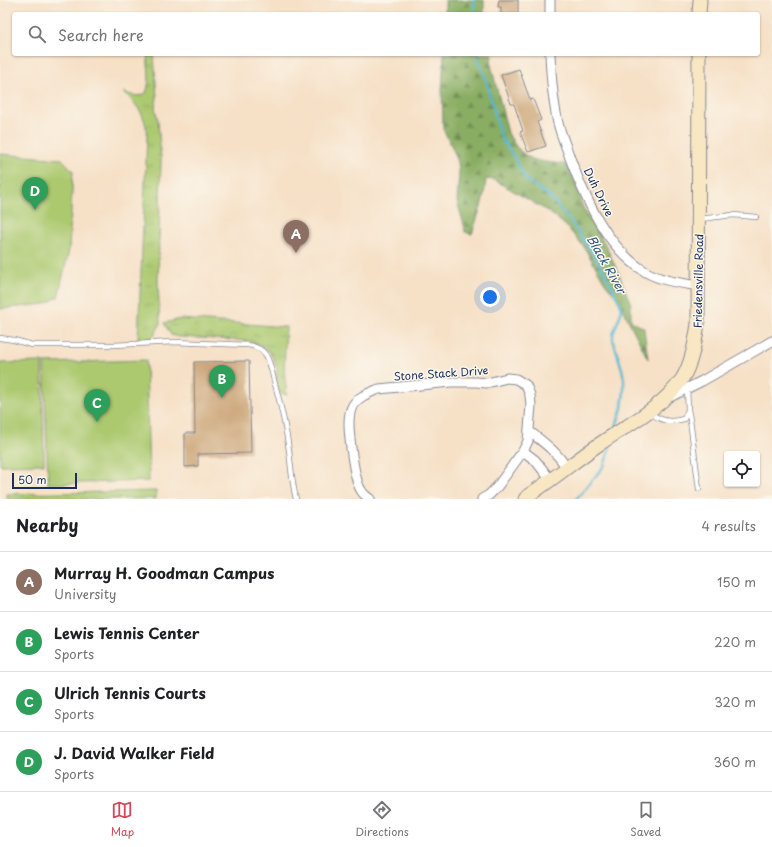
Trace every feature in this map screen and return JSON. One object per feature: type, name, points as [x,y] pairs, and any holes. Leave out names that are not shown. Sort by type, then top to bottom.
[{"type":"street","points":[[550,0],[550,12]]},
{"type":"street","points":[[700,0],[700,12]]},
{"type":"street","name":"Duh Drive","points":[[550,56],[558,123],[576,173],[588,200],[607,234],[631,261],[645,271],[668,280],[698,286]]},
{"type":"street","name":"Friedensville Road","points":[[525,499],[566,467],[666,399],[674,390],[685,382],[698,324],[699,56]]},
{"type":"street","points":[[685,382],[702,381],[772,341]]},
{"type":"street","name":"Stone Stack Drive","points":[[370,499],[361,491],[357,481],[349,423],[353,406],[359,399],[368,393],[379,389],[466,381],[487,383],[507,378],[516,379],[526,385],[530,395],[531,405],[528,441],[523,451],[497,487],[489,495],[482,499]]},
{"type":"street","points":[[529,431],[549,446],[566,467]]},
{"type":"street","points":[[523,451],[535,460],[550,479]]},
{"type":"lane","points":[[698,219],[733,215],[756,217]]},
{"type":"lane","points":[[0,338],[32,345],[114,345],[174,342],[248,345],[261,349],[272,368],[274,382],[280,399],[296,499]]},
{"type":"lane","points":[[685,382],[699,488]]},
{"type":"lane","points":[[647,412],[661,420],[674,422],[684,419],[688,410]]},
{"type":"green space","points":[[445,0],[484,0],[484,12],[445,12]]},
{"type":"green space","points":[[147,56],[154,56],[157,98],[155,107],[158,121],[161,159],[158,283],[160,324],[154,336],[148,340],[138,340],[147,137],[145,123],[141,112],[123,92],[138,96],[146,93],[149,79]]},
{"type":"green space","points":[[444,56],[492,56],[491,65],[508,133],[519,150],[525,155],[538,161],[565,164],[575,180],[583,208],[605,244],[631,304],[631,321],[644,328],[648,359],[616,296],[605,283],[584,247],[567,227],[549,212],[495,180],[486,179],[483,200],[472,234],[465,232],[457,201],[459,172],[458,162],[443,129],[442,90]]},
{"type":"green space","points":[[0,154],[62,159],[73,171],[69,250],[58,297],[45,304],[0,309]]},
{"type":"green space","points":[[181,319],[286,327],[284,370],[287,395],[279,392],[276,380],[277,368],[269,351],[253,342],[179,337],[171,335],[164,323]]},
{"type":"green space","points":[[146,360],[149,481],[48,484],[44,363]]},
{"type":"green space","points":[[42,362],[44,464],[0,465],[0,363]]},
{"type":"green space","points":[[156,491],[156,499],[7,499],[7,494]]},
{"type":"building","points":[[499,0],[518,0],[518,12],[501,12],[501,7],[498,7]]},
{"type":"building","points":[[519,69],[530,100],[533,99],[541,120],[537,122],[546,146],[528,152],[520,132],[523,131],[514,104],[511,104],[501,75]]},
{"type":"building","points":[[249,361],[251,453],[198,454],[198,466],[185,467],[185,433],[195,433],[194,362]]},
{"type":"waterway","name":"Black River","points":[[474,0],[474,12]]},
{"type":"waterway","name":"Black River","points":[[477,56],[485,76],[501,138],[513,155],[526,180],[549,196],[571,222],[598,261],[620,303],[621,313],[613,334],[613,340],[622,369],[624,390],[622,408],[616,427]]},
{"type":"waterway","name":"Black River","points":[[576,499],[604,466],[612,441]]},
{"type":"place","name":"J. David Walker Field","points":[[35,210]]},
{"type":"place","name":"Murray H. Goodman Campus","points":[[296,253]]},
{"type":"place","name":"Lewis Tennis Center","points":[[222,398]]},
{"type":"place","name":"Ulrich Tennis Courts","points":[[97,422]]}]
